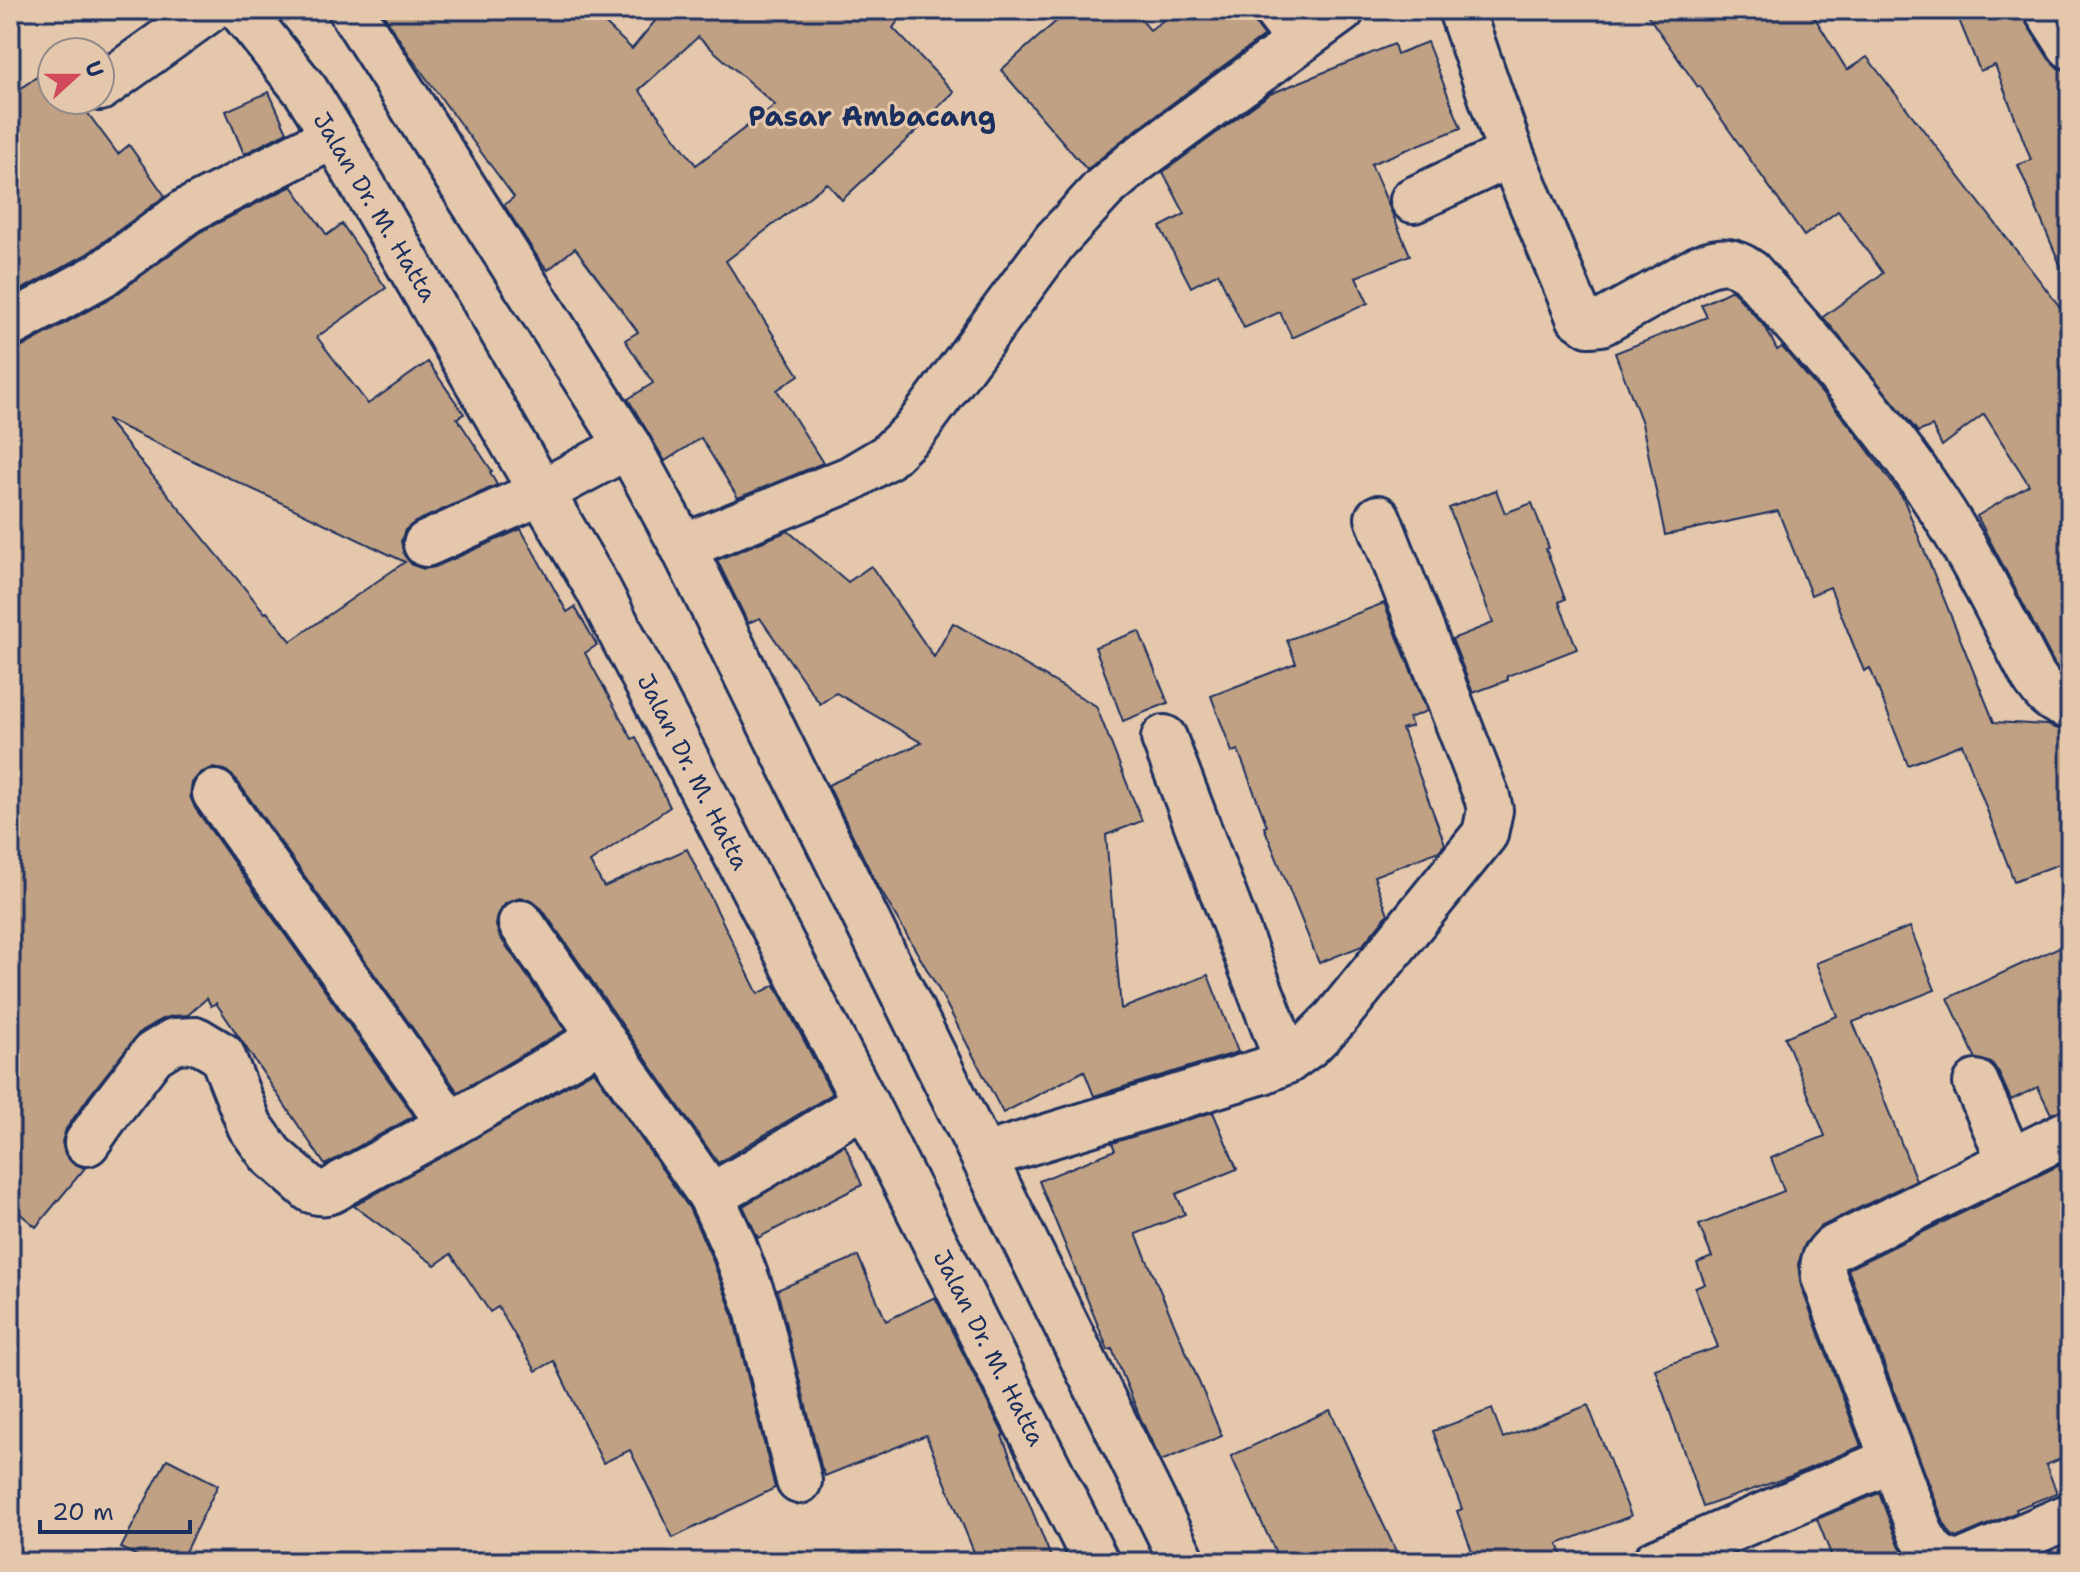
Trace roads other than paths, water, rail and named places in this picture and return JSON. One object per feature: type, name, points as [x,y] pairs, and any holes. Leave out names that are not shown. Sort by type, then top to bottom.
[{"type":"street","points":[[116,77],[209,10]]},
{"type":"street","name":"Jalan Dr. M. Hatta","points":[[241,10],[306,91],[334,136],[598,589],[865,1103],[1096,1562]]},
{"type":"street","points":[[351,10],[628,446],[683,547],[1183,1562]]},
{"type":"street","points":[[683,547],[850,479],[887,457],[916,429],[1055,241],[1104,188],[1287,25],[1342,10]]},
{"type":"street","points":[[1461,10],[1511,154],[1579,317],[1589,324],[1601,323],[1714,262],[1738,264],[1750,272],[1849,386],[1918,475],[1949,521],[2033,676],[2054,701],[2070,706]]},
{"type":"street","points":[[2047,10],[2070,46]]},
{"type":"street","points":[[10,325],[101,275],[187,211],[334,136]]},
{"type":"street","points":[[1413,200],[1511,154]]},
{"type":"street","points":[[426,544],[542,492],[628,446]]},
{"type":"street","points":[[984,1156],[1238,1080],[1287,1061],[1309,1045],[1335,1019],[1479,844],[1489,823],[1487,797],[1378,518]]},
{"type":"street","points":[[1164,738],[1287,1061]]},
{"type":"street","points":[[215,793],[450,1125]]},
{"type":"street","points":[[521,923],[711,1196],[756,1305],[799,1481]]},
{"type":"street","points":[[87,1143],[153,1054],[174,1041],[197,1040],[222,1055],[250,1126],[262,1144],[311,1190],[319,1193],[334,1190],[601,1038]]},
{"type":"street","points":[[1976,1083],[2010,1161]]},
{"type":"street","points":[[711,1196],[865,1103]]},
{"type":"street","points":[[1950,1562],[1931,1552],[1921,1534],[1822,1266],[1825,1256],[1832,1249],[2070,1132]]},
{"type":"street","points":[[1655,1562],[1892,1460]]},
{"type":"street","points":[[1963,1562],[2070,1516]]},
{"type":"district","name":"Pasar Ambacang","points":[[872,116]]}]
